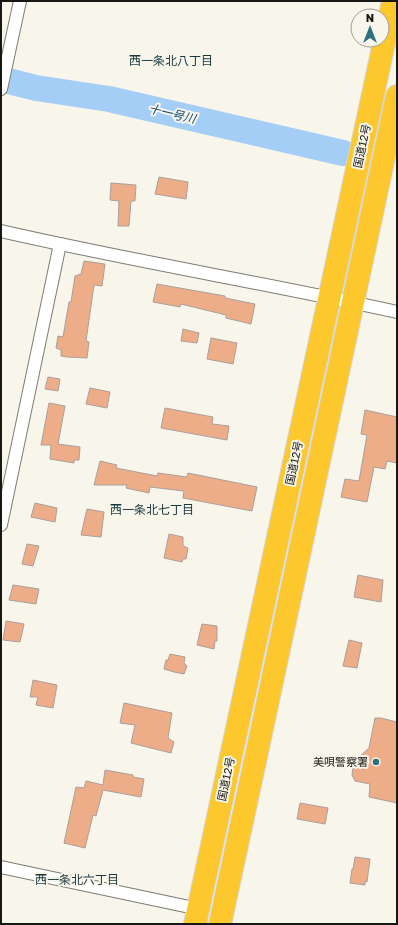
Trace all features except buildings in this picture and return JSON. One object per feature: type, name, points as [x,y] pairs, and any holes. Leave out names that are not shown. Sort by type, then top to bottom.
[{"type":"highway","name":"国道12号","points":[[197,917],[393,1]]},
{"type":"highway","points":[[220,924],[397,96]]},
{"type":"street","points":[[1,89],[20,1]]},
{"type":"street","points":[[1,231],[330,297],[397,312]]},
{"type":"street","points":[[1,525],[60,244]]},
{"type":"street","points":[[1,867],[197,917]]},
{"type":"waterway","name":"十一号川","points":[[1,79],[36,88],[109,99],[343,153]]},
{"type":"place","name":"美唄警察署","points":[[376,762]]},
{"type":"district","name":"西一条北八丁目","points":[[171,61]]},
{"type":"district","name":"西一条北七丁目","points":[[152,510]]},
{"type":"district","name":"西一条北六丁目","points":[[77,880]]}]
